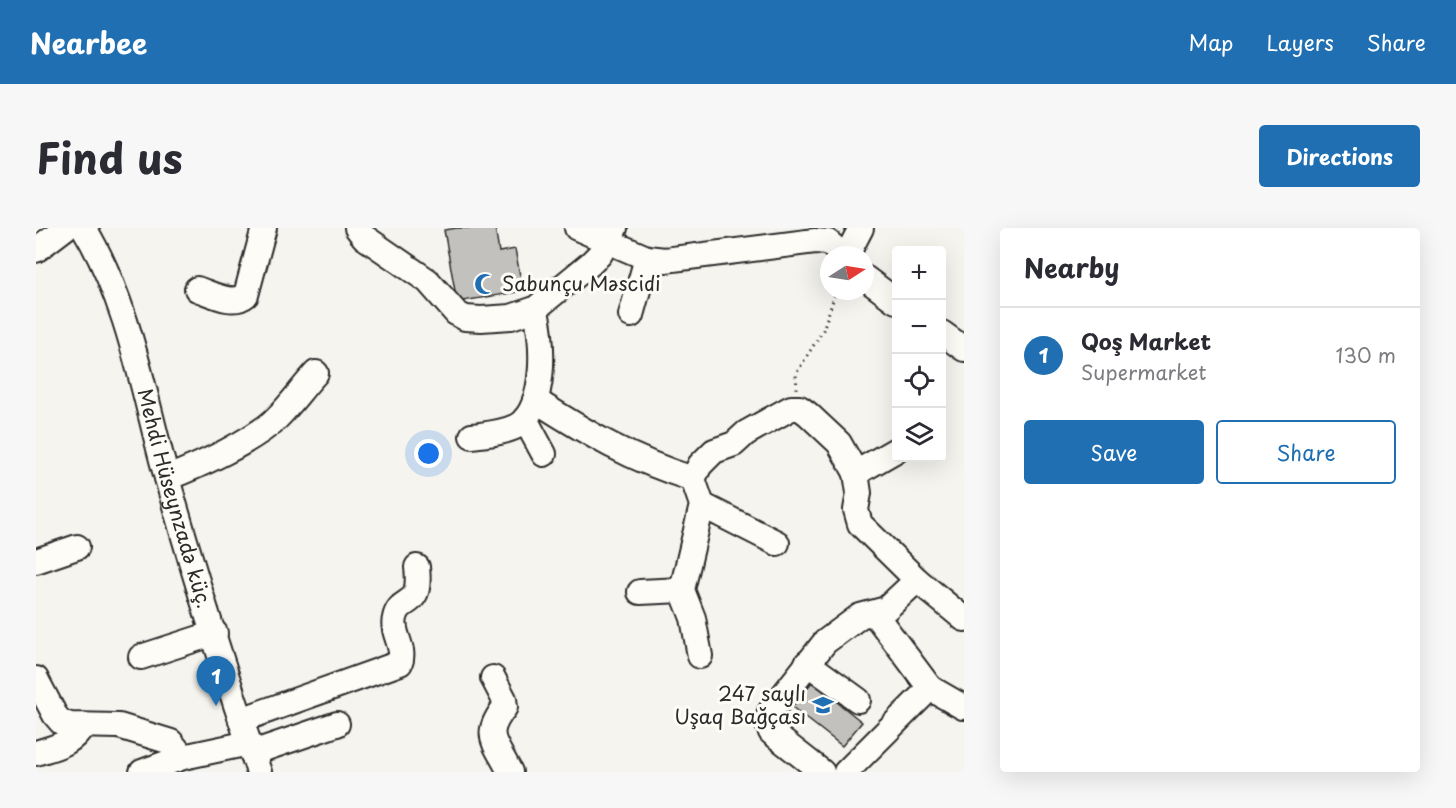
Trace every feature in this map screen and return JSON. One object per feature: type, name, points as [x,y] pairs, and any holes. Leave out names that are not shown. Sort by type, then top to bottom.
[{"type":"street","points":[[36,250],[65,228]]},
{"type":"street","name":"Mehdi Hüseynzadə küç.","points":[[84,228],[106,268],[120,305],[167,478],[253,756]]},
{"type":"street","points":[[197,289],[232,300],[240,300],[246,295],[264,228]]},
{"type":"street","points":[[357,228],[364,237],[428,281],[456,313],[465,318],[511,317],[534,309],[590,264],[612,235]]},
{"type":"street","points":[[577,228],[612,235],[647,258],[688,259],[815,241],[828,242],[833,246]]},
{"type":"street","points":[[850,246],[861,228]]},
{"type":"street","points":[[631,315],[647,258]]},
{"type":"street","points":[[874,284],[896,300]]},
{"type":"street","points":[[534,309],[543,350],[530,410],[544,454]]},
{"type":"street","points":[[167,478],[206,462],[266,426],[275,419],[316,372]]},
{"type":"street","points":[[700,656],[693,618],[682,590],[702,505],[693,479],[700,465],[714,451],[734,444],[746,433],[792,408],[800,408],[839,443],[856,473],[859,493],[856,510],[860,524],[917,580],[964,619]]},
{"type":"street","points":[[472,436],[504,431],[530,410]]},
{"type":"street","points":[[530,410],[654,467],[693,479]]},
{"type":"street","points":[[856,473],[892,453]]},
{"type":"street","points":[[702,505],[777,543]]},
{"type":"street","points":[[36,561],[77,547]]},
{"type":"street","points":[[241,720],[400,663],[403,657],[394,623],[396,614],[416,596],[419,586],[417,567]]},
{"type":"street","points":[[822,772],[771,732],[767,722],[770,712],[825,642],[860,616],[886,609],[917,580]]},
{"type":"street","points":[[640,592],[657,593],[682,590]]},
{"type":"street","points":[[874,612],[930,688],[963,707]]},
{"type":"street","points":[[141,657],[215,633]]},
{"type":"street","points":[[807,663],[858,700]]},
{"type":"street","points":[[493,678],[504,699],[505,706],[491,724],[490,732],[510,772]]},
{"type":"street","points":[[36,679],[61,722],[82,726],[101,724],[130,729],[171,742],[183,757]]},
{"type":"street","points":[[846,772],[930,688]]},
{"type":"street","points":[[142,772],[183,757],[253,756],[337,724]]},
{"type":"street","points":[[36,753],[69,742],[82,726]]},
{"type":"path","points":[[800,408],[796,374],[823,330],[833,300]]},
{"type":"building","points":[[495,228],[499,252],[515,249],[523,291],[457,302],[444,230]]},
{"type":"building","points":[[812,682],[862,722],[842,746],[792,707]]},
{"type":"place","name":"Sabunçu Məscidi","points":[[485,284]]},
{"type":"place","name":"247 saylı Uşaq Bağçası","points":[[823,705]]},
{"type":"place","name":"Qoş Market","points":[[216,706]]}]
